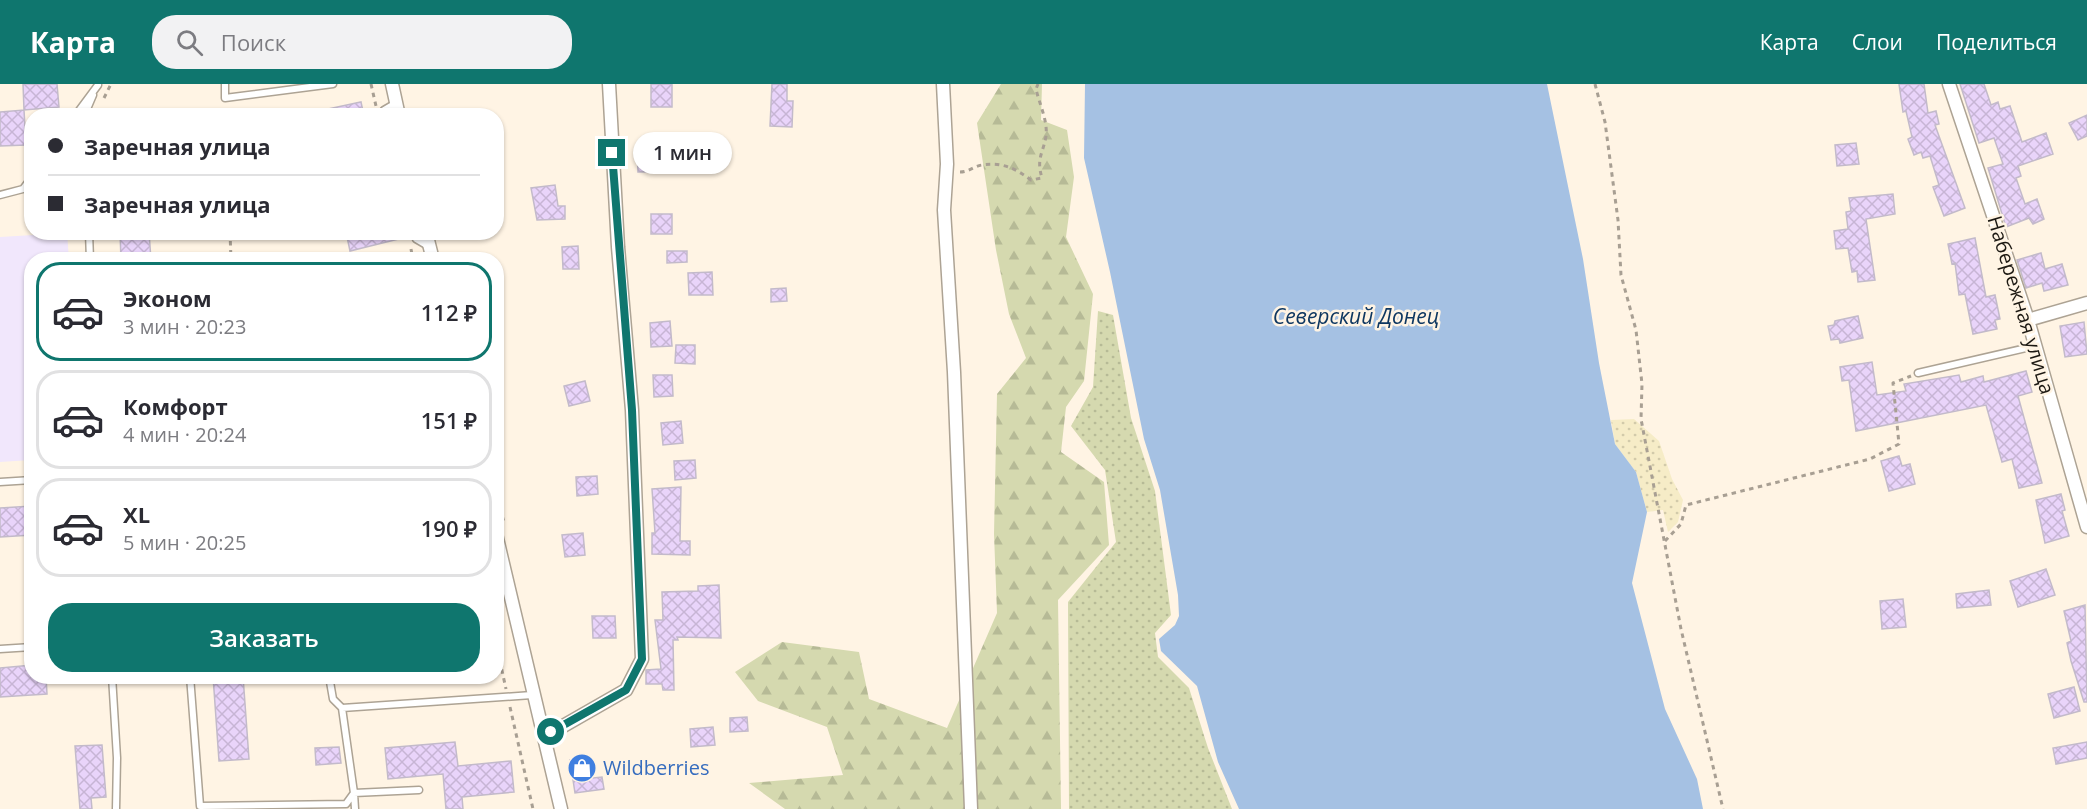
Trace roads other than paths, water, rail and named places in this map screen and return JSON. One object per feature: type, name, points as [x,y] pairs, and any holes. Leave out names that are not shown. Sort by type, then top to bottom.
[{"type":"street","points":[[392,84],[397,108]]},
{"type":"street","points":[[544,736],[626,690],[642,659],[632,410],[618,248],[609,84]]},
{"type":"street","points":[[943,84],[946,175],[944,210],[954,372],[971,809]]},
{"type":"street","name":"Набережная улица","points":[[1949,84],[2028,320],[2084,503],[2087,527]]},
{"type":"street","points":[[2028,320],[2087,303]]},
{"type":"street","points":[[504,577],[562,807]]},
{"type":"lane","points":[[81,108],[99,84]]},
{"type":"lane","points":[[88,108],[99,84]]},
{"type":"lane","points":[[225,84],[225,98],[333,84]]},
{"type":"lane","points":[[387,108],[396,103]]},
{"type":"lane","points":[[0,195],[24,188]]},
{"type":"lane","points":[[417,240],[430,252]]},
{"type":"lane","points":[[1918,373],[2035,345]]},
{"type":"lane","points":[[0,482],[24,480]]},
{"type":"lane","points":[[0,650],[24,648]]},
{"type":"lane","points":[[112,684],[117,758],[116,809]]},
{"type":"lane","points":[[191,684],[200,806],[346,804],[354,794],[419,790]]},
{"type":"lane","points":[[330,684],[333,699],[342,708],[355,809]]},
{"type":"lane","points":[[342,708],[532,695]]},
{"type":"water","name":"Северский Донец","points":[[1085,84],[1547,84],[1583,259],[1599,363],[1615,444],[1636,472],[1647,512],[1632,583],[1665,709],[1697,779],[1703,809],[1239,809],[1218,762],[1197,686],[1161,651],[1159,639],[1175,625],[1179,616],[1178,595],[1160,490],[1144,439],[1084,158]]},
{"type":"place","name":"Wildberries","points":[[582,768]]}]
